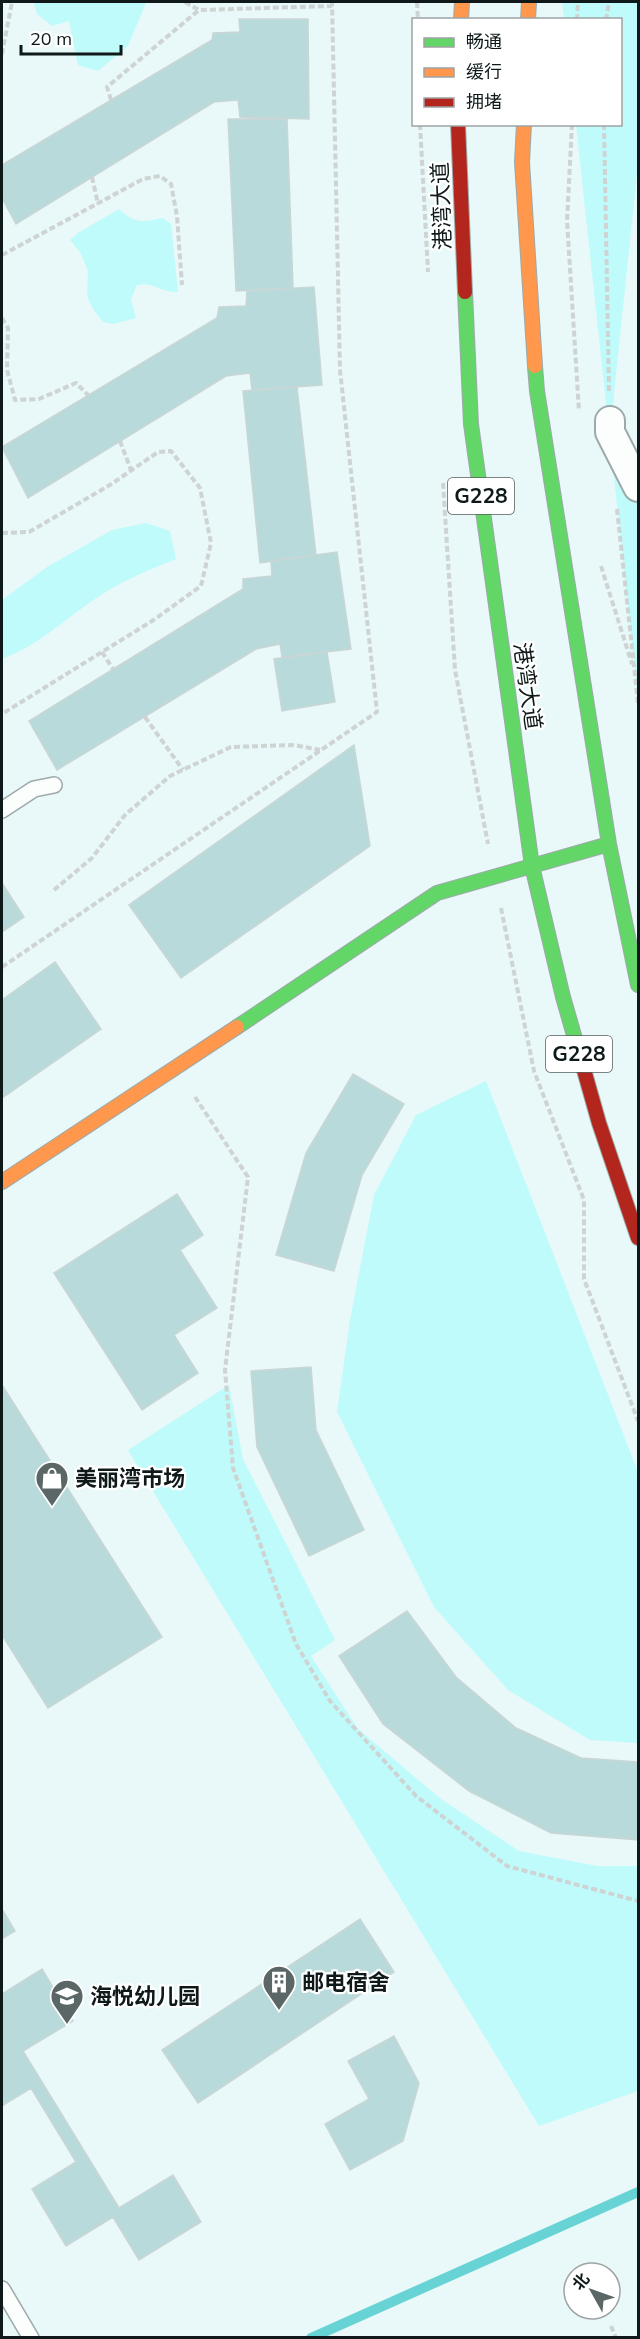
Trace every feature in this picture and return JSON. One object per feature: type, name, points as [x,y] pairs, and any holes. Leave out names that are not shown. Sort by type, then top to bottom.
[{"type":"main road","points":[[461,18],[462,2]]},
{"type":"main road","points":[[528,18],[529,2]]},
{"type":"main road","name":"港湾大道","points":[[458,126],[471,424],[532,866],[563,997],[596,1111],[639,1238]]},
{"type":"main road","points":[[524,126],[522,162],[537,391],[609,844],[639,985]]},
{"type":"main road","points":[[2,1182],[177,1068],[437,893],[609,844]]},
{"type":"street","points":[[610,421],[610,432],[639,487]]},
{"type":"lane","points":[[2,810],[34,789],[54,785]]},
{"type":"lane","points":[[2,2289],[31,2337]]},
{"type":"path","points":[[2,54],[12,2]]},
{"type":"path","points":[[2,967],[377,712],[340,370],[332,4],[199,10],[185,2]]},
{"type":"path","points":[[417,2],[418,18]]},
{"type":"path","points":[[577,18],[578,2]]},
{"type":"path","points":[[606,18],[609,2]]},
{"type":"path","points":[[111,100],[107,87],[199,10]]},
{"type":"path","points":[[2,255],[143,179],[160,176],[171,184],[177,216],[182,285]]},
{"type":"path","points":[[92,177],[98,204]]},
{"type":"path","points":[[2,318],[8,328],[7,370],[15,400],[39,399],[76,383],[88,395]]},
{"type":"path","points":[[120,441],[131,470]]},
{"type":"path","points":[[2,533],[29,532],[158,452],[171,451],[200,488],[210,543],[201,586],[152,621],[2,714]]},
{"type":"path","points":[[102,652],[113,669]]},
{"type":"path","points":[[145,717],[183,770]]},
{"type":"path","points":[[54,890],[92,858],[125,815],[170,777],[183,770],[231,747],[294,745],[321,750]]},
{"type":"path","points":[[177,1068],[248,1177],[225,1370],[233,1468],[296,1644],[330,1701],[416,1796],[507,1866],[639,1901]]},
{"type":"path","points":[[611,2325],[616,2337]]},
{"type":"shaded area","points":[[36,2],[146,3],[128,46],[98,71],[78,65],[69,21],[52,26],[37,14],[34,4]]},
{"type":"shaded area","points":[[562,2],[638,2],[638,164],[610,432],[638,491],[638,700],[576,126],[622,126],[622,18],[564,18]]},
{"type":"shaded area","points":[[119,209],[139,221],[163,218],[171,224],[178,292],[148,285],[137,285],[131,299],[136,318],[113,324],[103,322],[93,309],[87,296],[88,271],[81,254],[70,240]]},
{"type":"shaded area","points":[[146,523],[170,531],[176,559],[113,588],[38,640],[2,659],[2,600],[47,567],[112,530]]},
{"type":"shaded area","points":[[486,1081],[638,1472],[638,1743],[590,1740],[508,1690],[434,1607],[337,1412],[350,1320],[374,1195],[416,1115]]},
{"type":"shaded area","points":[[229,1385],[243,1459],[335,1640],[311,1656],[358,1729],[441,1799],[519,1851],[597,1866],[638,1866],[638,2091],[539,2126],[128,1450]]},
{"type":"building","points":[[239,19],[308,19],[309,119],[240,117],[238,100],[214,102],[16,224],[2,198],[2,165],[212,40],[213,33],[240,32]]},
{"type":"building","points":[[228,119],[287,119],[293,288],[236,291]]},
{"type":"building","points":[[314,287],[322,385],[252,390],[250,373],[226,376],[28,498],[2,447],[217,318],[219,307],[246,306],[247,291]]},
{"type":"building","points":[[297,387],[316,555],[260,563],[243,391]]},
{"type":"building","points":[[337,552],[351,649],[282,657],[280,644],[256,649],[57,770],[29,721],[243,589],[243,579],[272,576],[271,561]]},
{"type":"building","points":[[327,652],[335,702],[282,711],[274,659]]},
{"type":"building","points":[[354,745],[370,846],[181,978],[129,905]]},
{"type":"building","points":[[2,883],[24,917],[2,932]]},
{"type":"building","points":[[55,962],[101,1029],[2,1098],[2,1000]]},
{"type":"building","points":[[353,1074],[404,1104],[362,1175],[334,1271],[276,1255],[306,1153]]},
{"type":"building","points":[[177,1194],[203,1235],[180,1250],[217,1308],[174,1335],[198,1373],[142,1410],[54,1273]]},
{"type":"building","points":[[311,1367],[316,1430],[364,1530],[309,1556],[257,1447],[251,1371]]},
{"type":"building","name":"美丽湾市场","points":[[2,1385],[162,1637],[48,1708],[2,1635]]},
{"type":"building","points":[[407,1611],[456,1677],[516,1728],[581,1758],[638,1762],[638,1840],[551,1833],[469,1791],[383,1724],[339,1656]]},
{"type":"building","points":[[2,1909],[15,1931],[2,1939]]},
{"type":"building","name":"邮电宿舍","points":[[360,1919],[394,1972],[198,2103],[162,2050]]},
{"type":"building","points":[[42,1969],[73,2021],[23,2051],[119,2208],[173,2175],[201,2222],[139,2260],[113,2217],[66,2246],[32,2189],[76,2162],[31,2088],[2,2106],[2,1994]]},
{"type":"building","points":[[394,2036],[419,2083],[403,2141],[350,2170],[325,2124],[369,2099],[348,2061]]},
{"type":"waterway","points":[[311,2338],[638,2192]]},
{"type":"traffic: fast","points":[[465,292],[471,424],[532,866],[563,997],[584,1070]]},
{"type":"traffic: fast","points":[[535,366],[537,391],[609,844],[638,985]]},
{"type":"traffic: fast","points":[[237,1027],[437,893],[609,844]]},
{"type":"traffic: slow","points":[[461,18],[462,2]]},
{"type":"traffic: slow","points":[[528,18],[529,2]]},
{"type":"traffic: slow","points":[[524,126],[522,162],[535,366]]},
{"type":"traffic: slow","points":[[2,1182],[237,1027]]},
{"type":"traffic: jam","points":[[458,126],[465,292]]},
{"type":"traffic: jam","points":[[584,1070],[599,1123],[638,1238]]},
{"type":"place","name":"美丽湾市场","points":[[52,1507]]},
{"type":"place","name":"邮电宿舍","points":[[279,2011]]},
{"type":"place","name":"海悦幼儿园","points":[[67,2025]]}]
